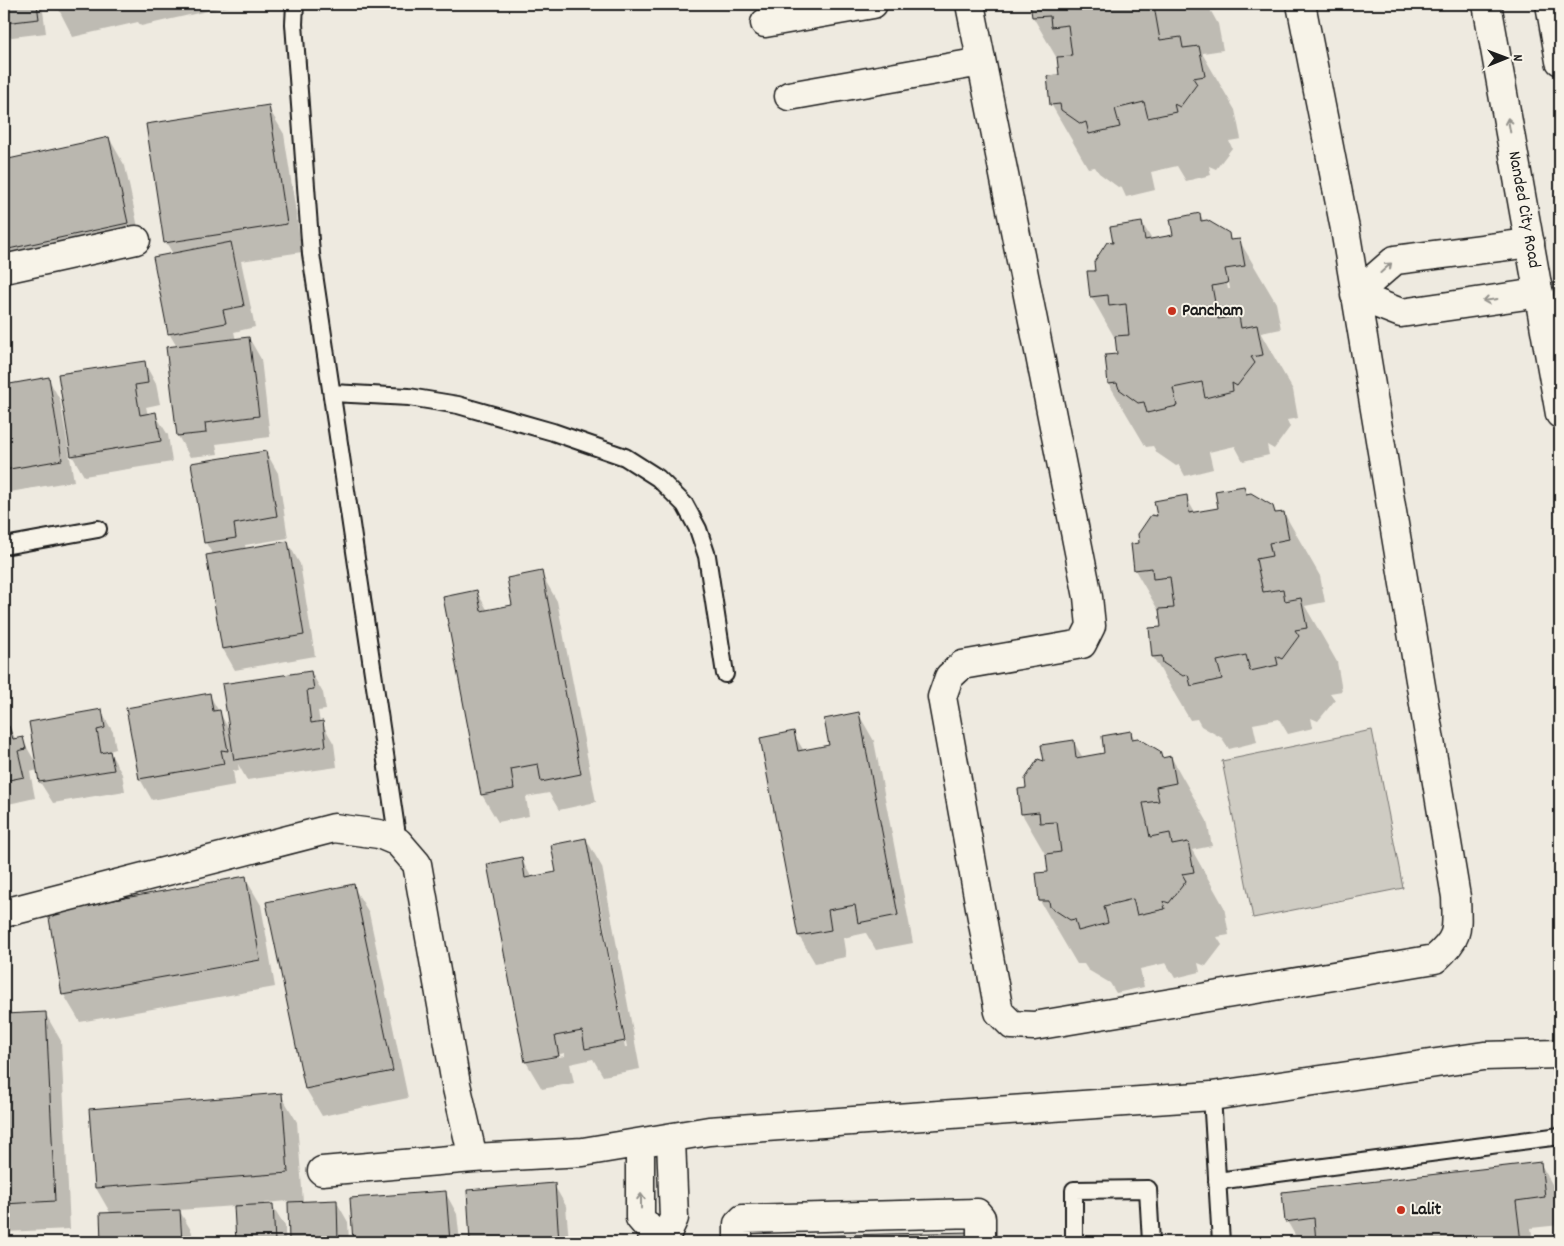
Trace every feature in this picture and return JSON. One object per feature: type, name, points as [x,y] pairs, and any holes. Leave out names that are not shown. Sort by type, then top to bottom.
[{"type":"street","points":[[765,23],[794,11],[868,4]]},
{"type":"street","points":[[970,4],[1088,597],[1091,626],[1082,644],[962,665],[948,677],[942,696],[999,1012],[1012,1025],[1034,1026],[1435,959],[1452,944],[1457,926],[1456,898],[1356,295],[1301,4]]},
{"type":"street","name":"Nanded City Road","points":[[1488,4],[1560,414]]},
{"type":"street","points":[[1550,4],[1560,61]]},
{"type":"street","points":[[789,96],[981,62]]},
{"type":"street","points":[[4,269],[136,240]]},
{"type":"street","points":[[1356,295],[1395,260],[1530,243]]},
{"type":"street","points":[[1356,295],[1401,313],[1539,293]]},
{"type":"street","points":[[4,913],[334,828],[379,834],[398,842],[418,864],[456,1084],[473,1158]]},
{"type":"street","points":[[322,1170],[473,1158],[582,1152],[671,1139],[709,1131],[1212,1096],[1484,1056],[1560,1054]]},
{"type":"street","points":[[640,1143],[640,1218],[662,1242],[674,1218],[671,1139]]},
{"type":"street","points":[[738,1242],[738,1224],[743,1219],[976,1213],[981,1218],[981,1242]]},
{"type":"lane","points":[[295,4],[294,24],[311,254],[398,842]]},
{"type":"lane","points":[[332,393],[409,397],[458,405],[553,432],[625,457],[658,478],[685,505],[698,529],[704,547],[726,674]]},
{"type":"lane","points":[[4,546],[98,529]]},
{"type":"lane","points":[[1212,1096],[1221,1242]]},
{"type":"lane","points":[[1217,1180],[1560,1136]]},
{"type":"lane","points":[[1074,1242],[1074,1190],[1148,1189],[1151,1242]]},
{"type":"shaded area","points":[[1372,730],[1403,888],[1253,918],[1222,761]]},
{"type":"building","points":[[4,4],[37,4],[39,19],[4,23]]},
{"type":"building","points":[[54,4],[80,4],[56,9]]},
{"type":"building","points":[[1030,4],[1170,4],[1154,6],[1160,40],[1181,37],[1183,48],[1199,46],[1205,76],[1193,78],[1197,84],[1180,107],[1174,104],[1176,112],[1148,118],[1144,102],[1115,109],[1120,127],[1089,134],[1086,122],[1081,124],[1061,110],[1060,104],[1050,105],[1047,76],[1059,75],[1057,57],[1072,56],[1068,25],[1051,27],[1050,16],[1032,17]]},
{"type":"building","points":[[269,105],[287,224],[164,243],[146,124]]},
{"type":"building","points":[[109,137],[128,223],[4,250],[4,160]]},
{"type":"building","name":"Pancham","points":[[1200,213],[1201,221],[1207,220],[1229,233],[1230,240],[1240,239],[1245,266],[1225,269],[1228,283],[1212,286],[1218,319],[1239,316],[1241,328],[1257,325],[1263,355],[1251,357],[1255,363],[1237,386],[1232,383],[1233,391],[1205,398],[1202,382],[1173,388],[1177,406],[1147,413],[1144,402],[1138,403],[1119,389],[1117,383],[1108,384],[1105,355],[1117,354],[1115,336],[1129,335],[1126,304],[1109,306],[1108,295],[1090,297],[1087,271],[1095,271],[1094,262],[1107,242],[1113,243],[1110,227],[1142,222],[1145,240],[1173,235],[1170,219]]},
{"type":"building","points":[[231,242],[244,306],[223,310],[226,323],[168,334],[153,257]]},
{"type":"building","points":[[249,337],[259,416],[205,423],[206,433],[177,436],[166,347]]},
{"type":"building","points":[[145,361],[148,383],[135,385],[140,415],[156,412],[161,441],[71,456],[58,374]]},
{"type":"building","points":[[49,377],[62,460],[4,470],[4,385]]},
{"type":"building","points":[[266,451],[277,516],[234,524],[236,538],[204,543],[191,463]]},
{"type":"building","points":[[1244,486],[1246,494],[1251,493],[1273,506],[1275,513],[1284,512],[1289,539],[1269,543],[1272,556],[1256,559],[1263,592],[1283,589],[1285,601],[1301,598],[1307,628],[1295,630],[1299,636],[1282,659],[1276,656],[1278,665],[1250,671],[1246,655],[1217,661],[1222,679],[1191,686],[1188,675],[1183,676],[1163,663],[1162,656],[1152,657],[1149,628],[1161,627],[1159,609],[1174,608],[1170,577],[1153,579],[1152,568],[1134,570],[1131,544],[1139,543],[1138,534],[1151,515],[1157,516],[1154,501],[1187,495],[1189,513],[1218,508],[1215,491]]},
{"type":"building","points":[[288,541],[304,635],[222,649],[206,555]]},
{"type":"building","points":[[542,571],[581,774],[541,782],[538,764],[511,769],[514,789],[481,795],[443,597],[477,590],[481,611],[512,605],[507,578]]},
{"type":"building","points":[[311,671],[314,689],[307,690],[311,723],[323,721],[326,746],[234,760],[222,684]]},
{"type":"building","points":[[210,693],[213,711],[220,710],[228,751],[221,750],[224,764],[139,779],[126,708]]},
{"type":"building","points":[[102,709],[105,728],[97,730],[101,753],[110,751],[114,770],[39,782],[29,722]]},
{"type":"building","points":[[859,712],[898,915],[858,923],[855,905],[828,910],[831,930],[798,936],[760,738],[794,731],[798,751],[829,745],[824,719]]},
{"type":"building","points":[[9,726],[13,739],[23,737],[26,749],[18,751],[24,777],[4,781],[4,727]]},
{"type":"building","points":[[1131,731],[1132,739],[1138,738],[1160,751],[1162,758],[1171,756],[1176,783],[1156,787],[1159,801],[1143,803],[1150,837],[1170,833],[1172,845],[1188,842],[1194,872],[1182,874],[1186,881],[1169,903],[1163,901],[1165,909],[1137,915],[1133,899],[1104,906],[1108,923],[1078,931],[1075,919],[1070,920],[1050,907],[1049,901],[1039,901],[1036,873],[1048,872],[1046,854],[1061,852],[1057,822],[1040,823],[1039,812],[1021,814],[1018,789],[1026,788],[1025,779],[1038,759],[1044,761],[1041,745],[1074,740],[1076,758],[1104,753],[1102,736]]},
{"type":"building","points":[[586,838],[625,1041],[585,1049],[582,1031],[555,1036],[559,1056],[525,1062],[487,864],[522,857],[525,878],[556,872],[551,845]]},
{"type":"building","points":[[246,876],[260,960],[62,995],[48,912]]},
{"type":"building","points":[[354,884],[393,1071],[305,1089],[266,902]]},
{"type":"building","points":[[46,1012],[55,1201],[4,1204],[4,1014]]},
{"type":"building","points":[[282,1093],[288,1173],[95,1188],[89,1109]]},
{"type":"building","name":"Lalit","points":[[1541,1162],[1545,1197],[1516,1201],[1521,1242],[1316,1242],[1314,1218],[1285,1222],[1282,1192]]},
{"type":"building","points":[[555,1183],[559,1242],[470,1242],[467,1190]]},
{"type":"building","points":[[446,1191],[450,1242],[353,1242],[350,1198]]},
{"type":"building","points":[[337,1200],[338,1242],[289,1242],[288,1202]]},
{"type":"building","points":[[273,1204],[275,1242],[236,1242],[234,1206]]},
{"type":"building","points":[[180,1210],[182,1242],[101,1242],[100,1213]]},
{"type":"building","points":[[971,1232],[971,1242],[761,1242],[761,1237]]},
{"type":"place","name":"Pancham","points":[[1172,311]]},
{"type":"place","name":"Lalit","points":[[1401,1210]]}]
